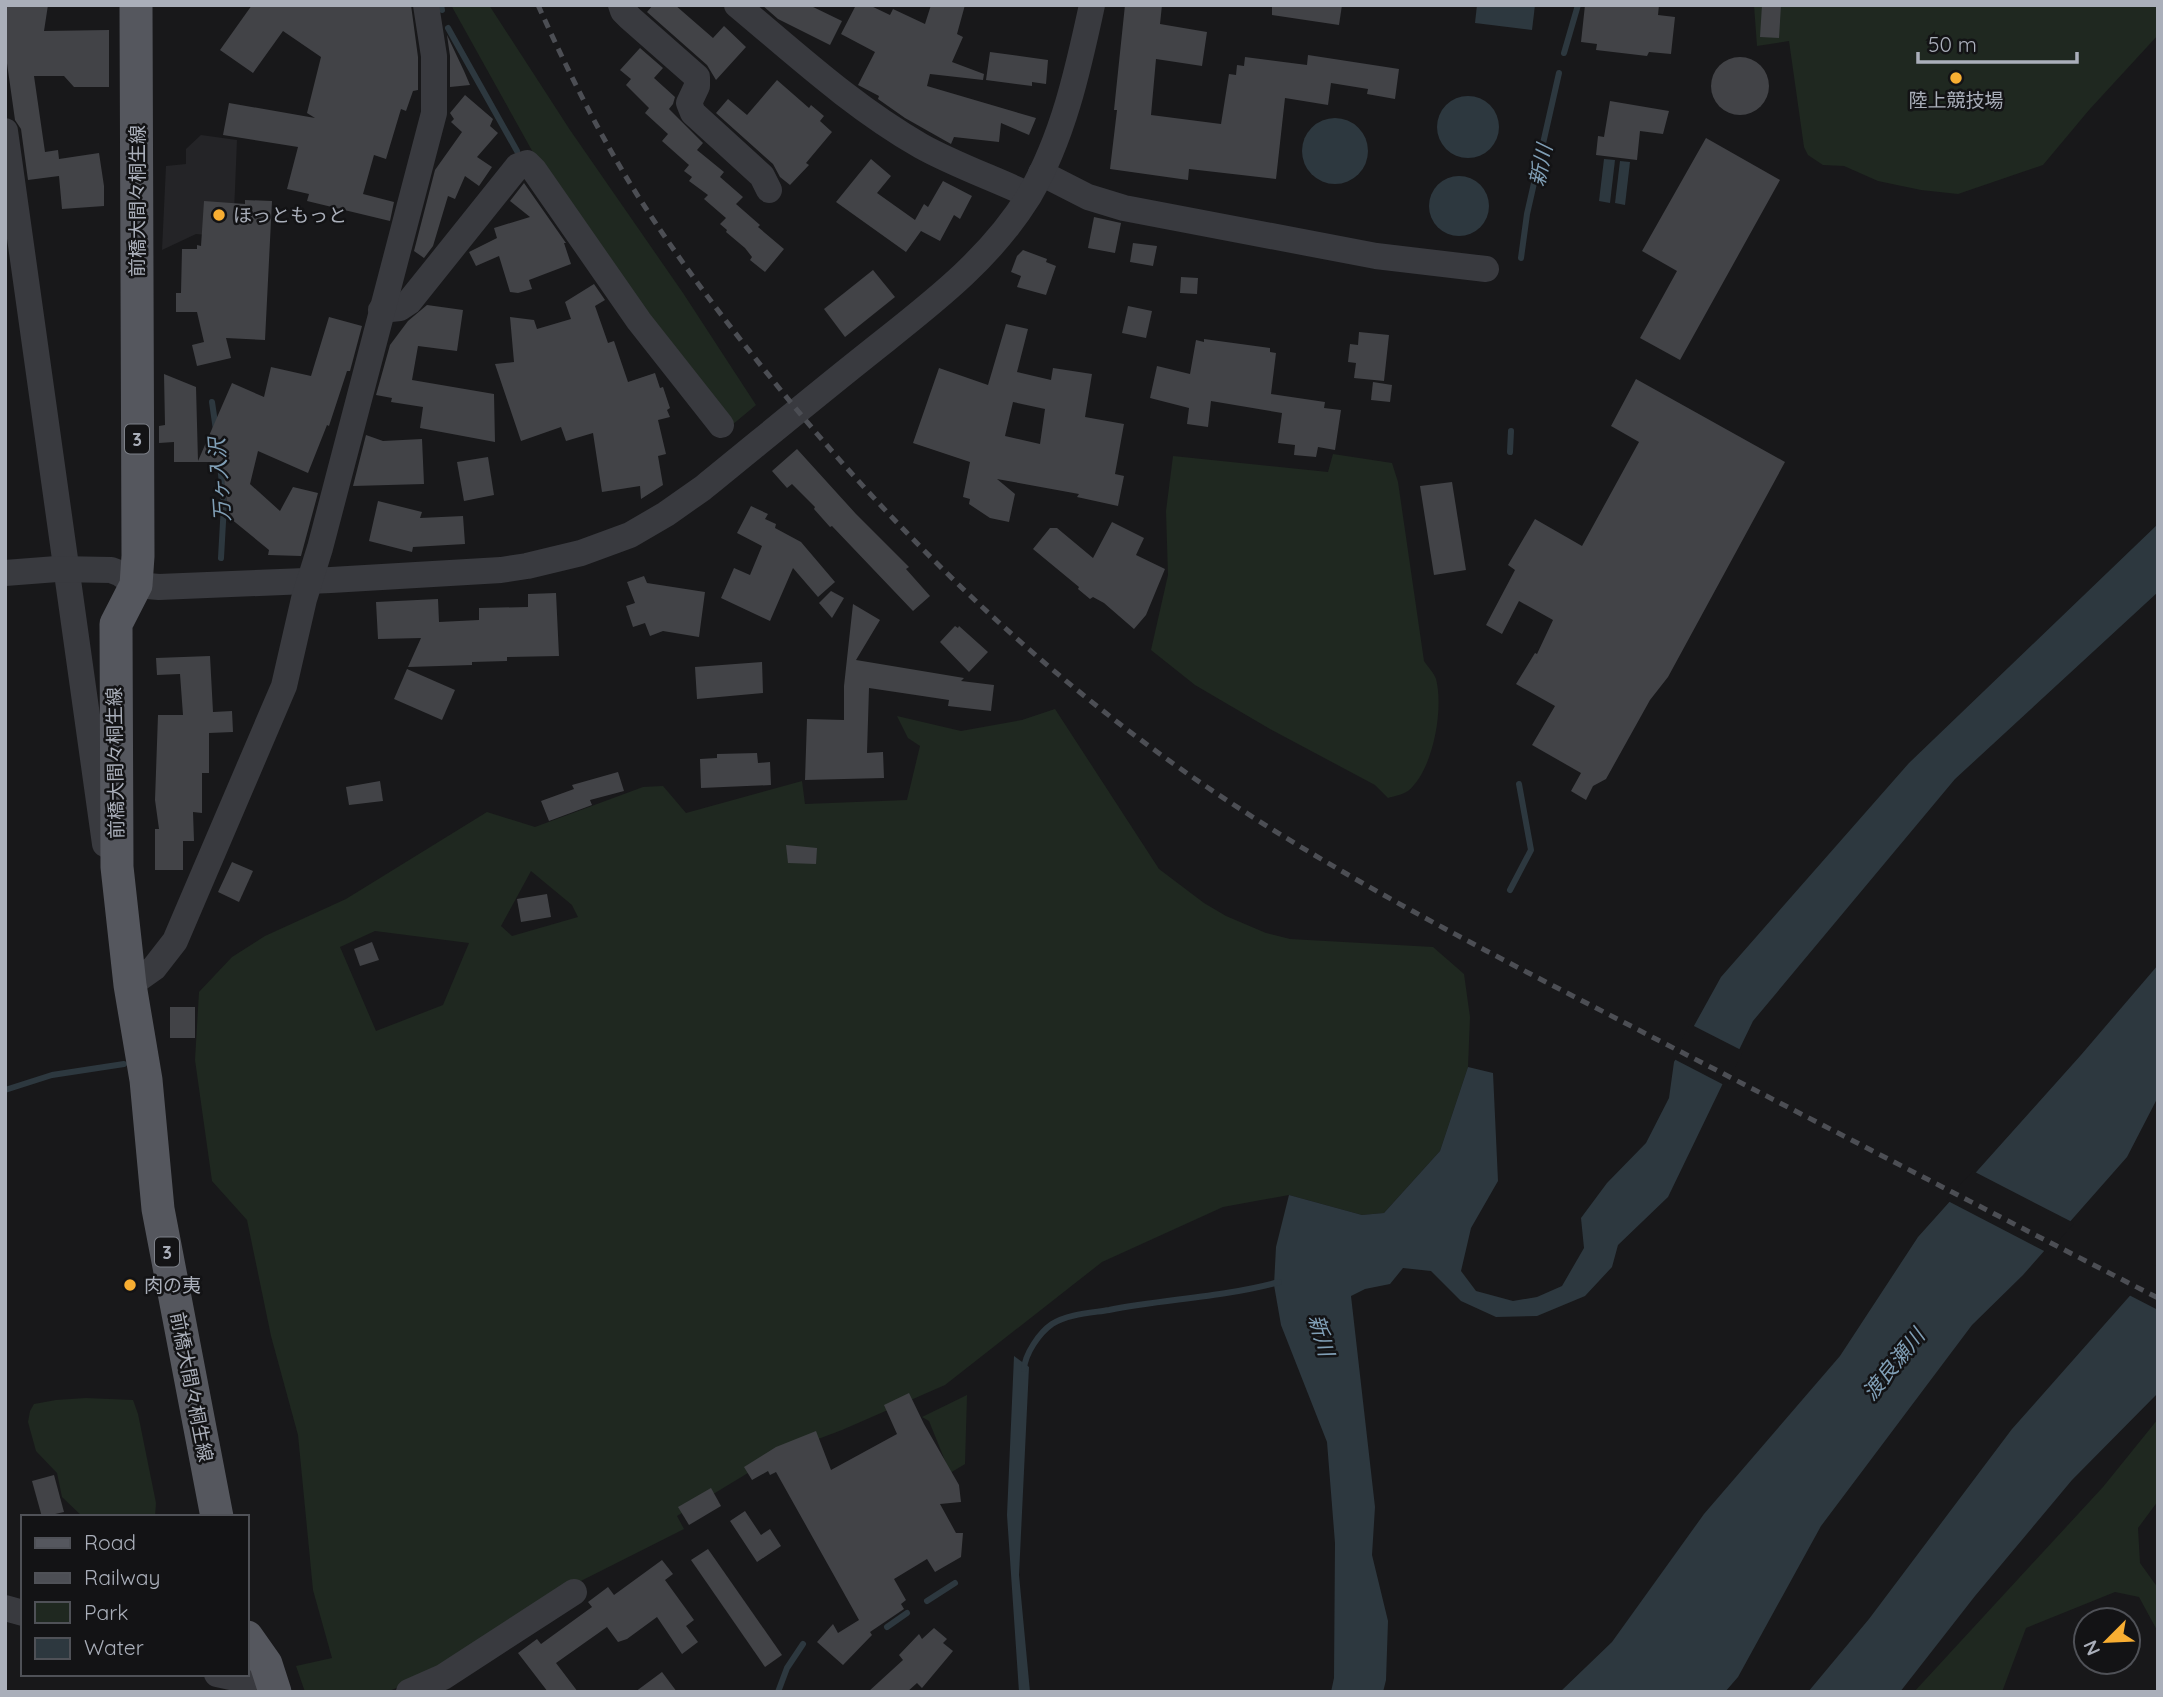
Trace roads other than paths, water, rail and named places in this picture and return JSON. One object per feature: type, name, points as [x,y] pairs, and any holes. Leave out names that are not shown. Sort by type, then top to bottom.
[{"type":"main road","name":"前橋大間々桐生線","points":[[136,5],[138,556],[136,585],[116,624],[114,649],[117,867],[130,985],[146,1080],[159,1209],[217,1515]]},
{"type":"main road","points":[[248,1638],[266,1664],[272,1684]]},
{"type":"street","points":[[130,985],[154,968],[175,942],[284,686],[434,113],[434,55],[426,5]]},
{"type":"street","points":[[621,5],[630,18],[697,77],[697,86],[688,103],[693,113],[762,176],[769,190]]},
{"type":"street","points":[[737,5],[827,82],[924,148],[1035,184],[1124,208],[1376,256],[1486,269]]},
{"type":"street","points":[[8,578],[66,570],[111,570],[136,585],[159,587],[501,570],[556,561],[630,535],[703,488],[824,390],[969,272],[1004,232],[1035,184],[1055,141],[1076,77],[1092,5]]},
{"type":"street","points":[[5,131],[106,849],[117,867]]},
{"type":"street","points":[[381,310],[400,308],[409,302],[511,174],[518,166],[527,163],[639,321],[721,425]]},
{"type":"street","points":[[409,1692],[443,1677],[574,1592]]},
{"type":"street","points":[[226,1676],[272,1684]]},
{"type":"water","points":[[1477,5],[1535,5],[1532,30],[1475,23]]},
{"type":"water","points":[[1468,96],[1490,105],[1499,127],[1490,149],[1468,158],[1446,149],[1437,127],[1446,105]]},
{"type":"water","points":[[1335,118],[1348,121],[1358,128],[1365,138],[1368,151],[1365,164],[1358,174],[1348,181],[1335,184],[1322,181],[1312,174],[1305,164],[1302,151],[1305,138],[1312,128],[1322,121]]},
{"type":"water","points":[[1604,159],[1615,160],[1610,203],[1599,201]]},
{"type":"water","points":[[1620,161],[1630,162],[1625,205],[1615,203]]},
{"type":"water","points":[[1453,176],[1465,176],[1481,184],[1487,194],[1487,218],[1481,228],[1465,236],[1453,236],[1437,228],[1429,212],[1429,200],[1437,184]]},
{"type":"water","points":[[2158,524],[2158,592],[1955,779],[1753,1021],[1668,1197],[1618,1245],[1612,1267],[1585,1296],[1537,1316],[1496,1317],[1461,1301],[1431,1271],[1403,1268],[1390,1284],[1365,1289],[1351,1296],[1375,1507],[1372,1555],[1388,1621],[1386,1680],[1383,1692],[1331,1692],[1334,1678],[1335,1543],[1327,1442],[1281,1325],[1274,1285],[1276,1247],[1289,1195],[1362,1215],[1384,1213],[1440,1151],[1468,1067],[1493,1073],[1498,1181],[1471,1228],[1461,1271],[1476,1291],[1513,1301],[1537,1297],[1562,1286],[1584,1248],[1581,1218],[1607,1183],[1646,1143],[1669,1098],[1674,1062],[1721,977],[1909,763]]},
{"type":"water","name":"渡良瀬川","points":[[2158,965],[2158,1097],[2127,1157],[2023,1275],[1972,1325],[1821,1526],[1738,1677],[1725,1692],[1560,1692],[1612,1642],[1704,1514],[1840,1356],[1918,1237]]},
{"type":"water","points":[[2158,1264],[2158,1393],[2072,1480],[1975,1596],[1900,1692],[1808,1692],[1869,1619],[2012,1429]]},
{"type":"water","points":[[1014,1356],[1029,1367],[1019,1575],[1030,1692],[1019,1692],[1007,1515]]},
{"type":"waterway","name":"万ヶ入沢","points":[[441,5],[442,10]]},
{"type":"waterway","name":"新川","points":[[1564,53],[1578,5]]},
{"type":"waterway","name":"万ヶ入沢","points":[[448,28],[517,151]]},
{"type":"waterway","name":"新川","points":[[1521,258],[1527,214],[1559,73]]},
{"type":"waterway","name":"万ヶ入沢","points":[[212,402],[216,430]]},
{"type":"waterway","name":"新川","points":[[1510,452],[1511,431]]},
{"type":"waterway","name":"万ヶ入沢","points":[[219,455],[224,504],[221,558]]},
{"type":"waterway","name":"新川","points":[[1510,890],[1531,850],[1519,784]]},
{"type":"waterway","name":"万ヶ入沢","points":[[5,1090],[52,1075],[124,1064]]},
{"type":"waterway","points":[[1024,1369],[1027,1357],[1038,1338],[1052,1324],[1065,1318],[1279,1282]]},
{"type":"waterway","name":"万ヶ入沢","points":[[927,1601],[955,1583]]},
{"type":"waterway","name":"万ヶ入沢","points":[[887,1627],[907,1613]]},
{"type":"waterway","name":"万ヶ入沢","points":[[778,1692],[787,1668],[803,1644]]},
{"type":"railway","points":[[538,5],[582,97],[631,185],[718,311],[822,440],[921,548],[973,599],[1083,695],[1141,740],[1256,819],[1425,918],[2158,1298]]},
{"type":"place","name":"陸上競技場","points":[[1956,78]]},
{"type":"place","name":"ほっともっと","points":[[219,215]]},
{"type":"place","name":"肉の夷","points":[[130,1285]]}]
